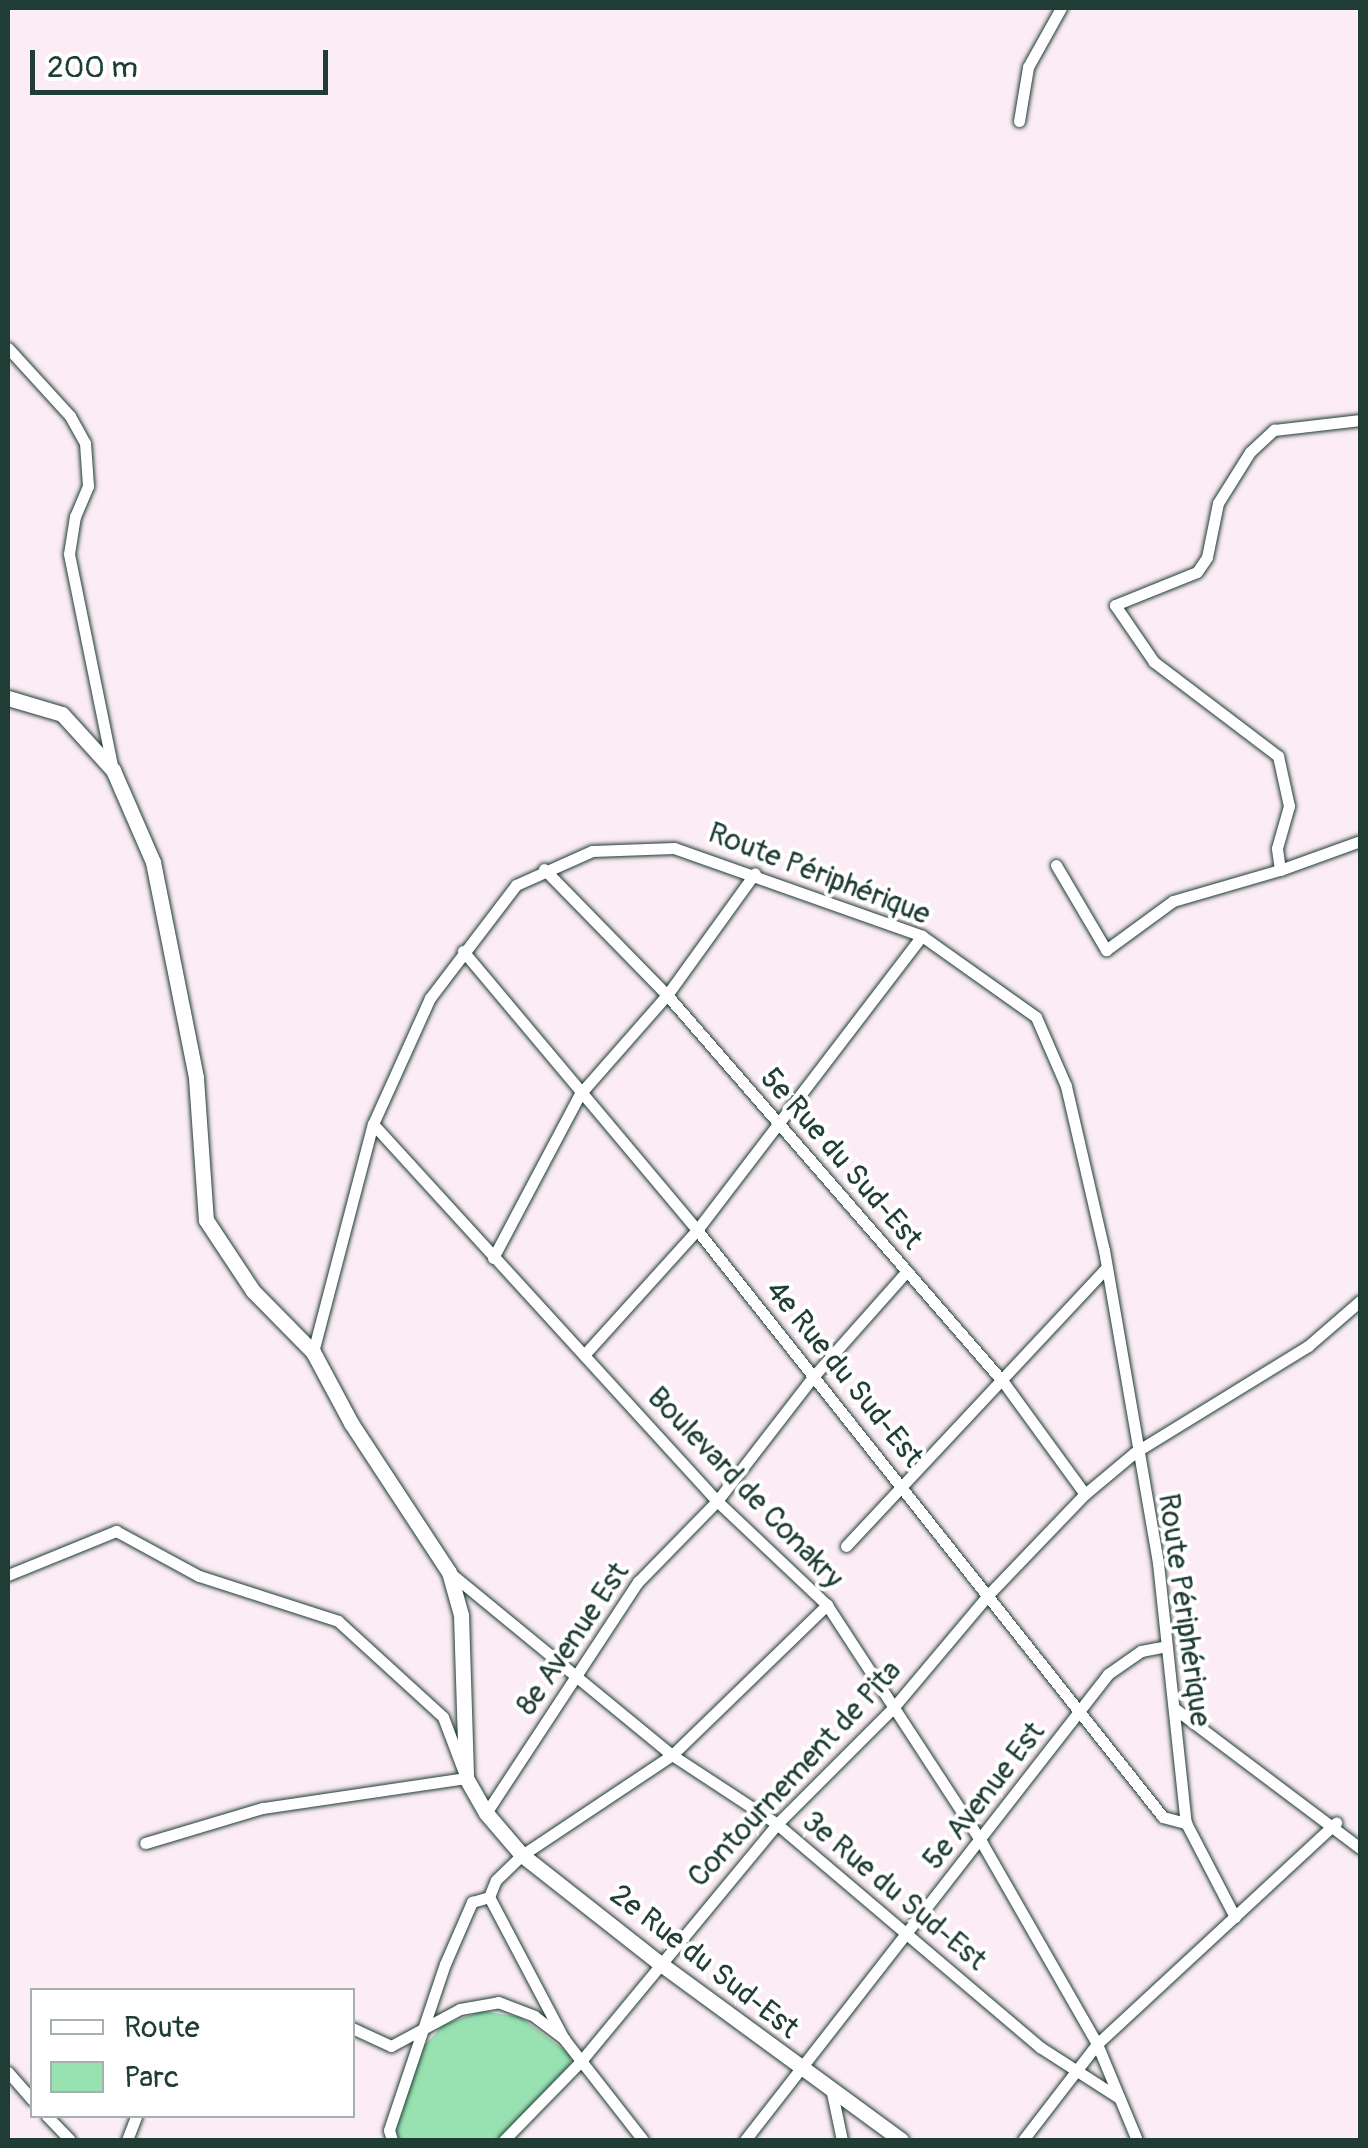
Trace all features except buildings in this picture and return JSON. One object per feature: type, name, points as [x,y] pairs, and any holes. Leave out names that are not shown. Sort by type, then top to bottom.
[{"type":"street","points":[[1019,120],[1028,67],[1061,8]]},
{"type":"street","points":[[8,348],[86,443],[88,486],[74,516],[71,570],[113,770],[154,862],[196,1078],[206,1220],[254,1290],[314,1352],[352,1423],[450,1572],[460,1615],[466,1778]]},
{"type":"street","points":[[1280,870],[1277,848],[1289,806],[1278,756],[1154,662],[1115,605],[1197,572],[1207,557],[1218,503],[1250,452],[1274,430],[1360,420]]},
{"type":"street","points":[[8,698],[62,714],[113,770]]},
{"type":"street","points":[[1056,865],[1106,950],[1183,896],[1280,870],[1360,841]]},
{"type":"street","name":"Route Périphérique","points":[[314,1352],[373,1124],[430,998],[492,909],[544,869],[592,851],[674,848],[755,872],[922,936],[1036,1018],[1066,1086],[1106,1268],[1134,1453],[1158,1563],[1186,1823],[1235,1917]]},
{"type":"street","name":"5e Rue du Sud-Est","points":[[544,869],[667,995],[1004,1383],[1085,1494]]},
{"type":"street","points":[[493,1258],[580,1094],[667,995],[755,872]]},
{"type":"street","points":[[584,1355],[697,1230],[922,936]]},
{"type":"street","name":"4e Rue du Sud-Est","points":[[463,951],[697,1230],[1163,1818],[1186,1823]]},
{"type":"street","name":"Boulevard de Conakry","points":[[373,1124],[716,1501],[827,1606],[982,1843],[1097,2044],[1137,2140]]},
{"type":"street","points":[[846,1546],[1004,1383],[1106,1268]]},
{"type":"street","name":"8e Avenue Est","points":[[486,1812],[638,1582],[716,1501],[812,1378],[906,1272]]},
{"type":"street","name":"Contournement de Pita","points":[[504,2140],[580,2061],[658,1962],[777,1824],[893,1708],[989,1594],[1085,1494],[1134,1453],[1308,1346],[1360,1301]]},
{"type":"street","points":[[8,1575],[116,1531],[199,1576],[338,1621],[444,1718],[466,1778]]},
{"type":"street","name":"3e Rue du Sud-Est","points":[[450,1572],[580,1674],[672,1755],[777,1824],[905,1934],[1079,2073],[1119,2098]]},
{"type":"street","points":[[392,2140],[389,2130],[472,1902],[489,1897],[522,1855],[672,1755],[827,1606]]},
{"type":"street","name":"5e Avenue Est","points":[[745,2140],[905,1934],[982,1843],[1108,1674],[1142,1651],[1167,1646]]},
{"type":"street","points":[[1174,1708],[1336,1823],[1360,1848]]},
{"type":"street","points":[[145,1844],[262,1808],[466,1778]]},
{"type":"street","name":"2e Rue du Sud-Est","points":[[466,1778],[486,1812],[522,1855],[801,2072],[901,2140]]},
{"type":"street","points":[[1024,2140],[1079,2073],[1097,2044],[1336,1823]]},
{"type":"street","points":[[489,1897],[564,2039],[644,2140]]},
{"type":"street","points":[[355,2029],[390,2046],[426,2031],[460,2009],[498,2002],[534,2016],[564,2039]]},
{"type":"street","points":[[8,2072],[30,2098]]},
{"type":"street","points":[[832,2093],[842,2140]]},
{"type":"street","points":[[49,2118],[70,2140]]},
{"type":"green space","points":[[483,2011],[520,2017],[571,2055],[570,2066],[499,2140],[399,2140],[395,2123],[424,2046],[443,2025]]}]
